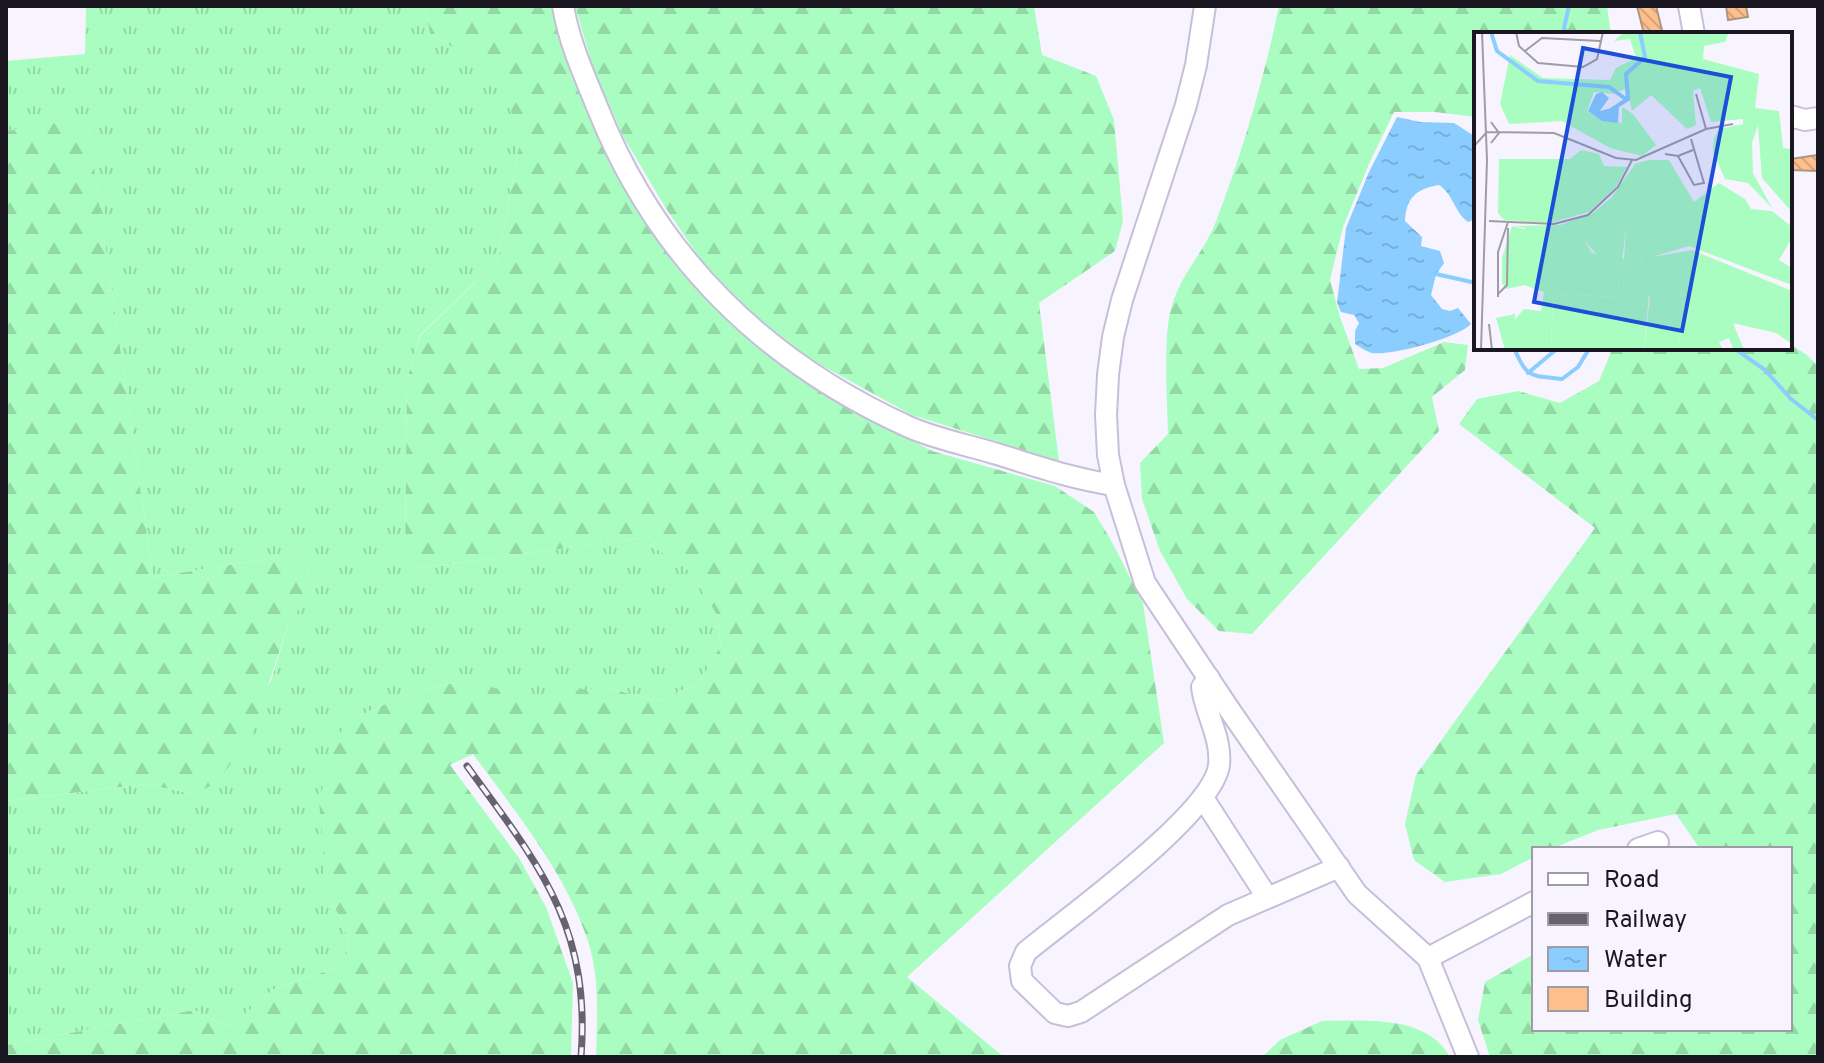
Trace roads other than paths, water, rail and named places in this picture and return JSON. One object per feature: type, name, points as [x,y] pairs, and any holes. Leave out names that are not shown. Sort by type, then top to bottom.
[{"type":"street","points":[[563,6],[567,32],[613,148],[679,253],[747,326],[805,371],[911,428],[1079,480],[1114,485]]},
{"type":"street","points":[[1205,6],[1186,105],[1122,300],[1113,337],[1106,415],[1108,455],[1114,485],[1145,583],[1357,894],[1428,958],[1468,1057]]},
{"type":"street","points":[[1689,6],[1694,32]]},
{"type":"street","points":[[1792,117],[1805,120],[1818,118]]},
{"type":"street","points":[[1209,678],[1202,687],[1218,747],[1216,779],[1179,826],[1026,952],[1020,966],[1022,981],[1055,1013],[1068,1016],[1081,1012],[1228,915],[1339,867]]},
{"type":"street","points":[[1203,798],[1267,897]]},
{"type":"street","points":[[1428,958],[1532,903]]},
{"type":"water","points":[[1397,117],[1420,122],[1454,123],[1474,136],[1474,220],[1468,222],[1463,218],[1439,185],[1414,196],[1405,221],[1422,237],[1421,246],[1440,251],[1444,263],[1436,275],[1431,295],[1442,309],[1450,311],[1458,308],[1471,324],[1464,329],[1424,345],[1394,352],[1372,353],[1355,344],[1355,331],[1359,323],[1354,315],[1341,312],[1337,303],[1346,228],[1369,172]]},
{"type":"waterway","points":[[1565,32],[1569,6]]},
{"type":"waterway","points":[[1436,274],[1474,283]]},
{"type":"waterway","points":[[1515,350],[1522,365],[1531,374],[1562,379],[1578,367],[1588,350]]},
{"type":"waterway","points":[[1528,373],[1556,350]]},
{"type":"waterway","points":[[1737,350],[1765,370],[1791,399],[1818,420]]},
{"type":"railway","points":[[467,766],[537,867],[568,933],[578,970],[582,1011],[581,1057]]}]
